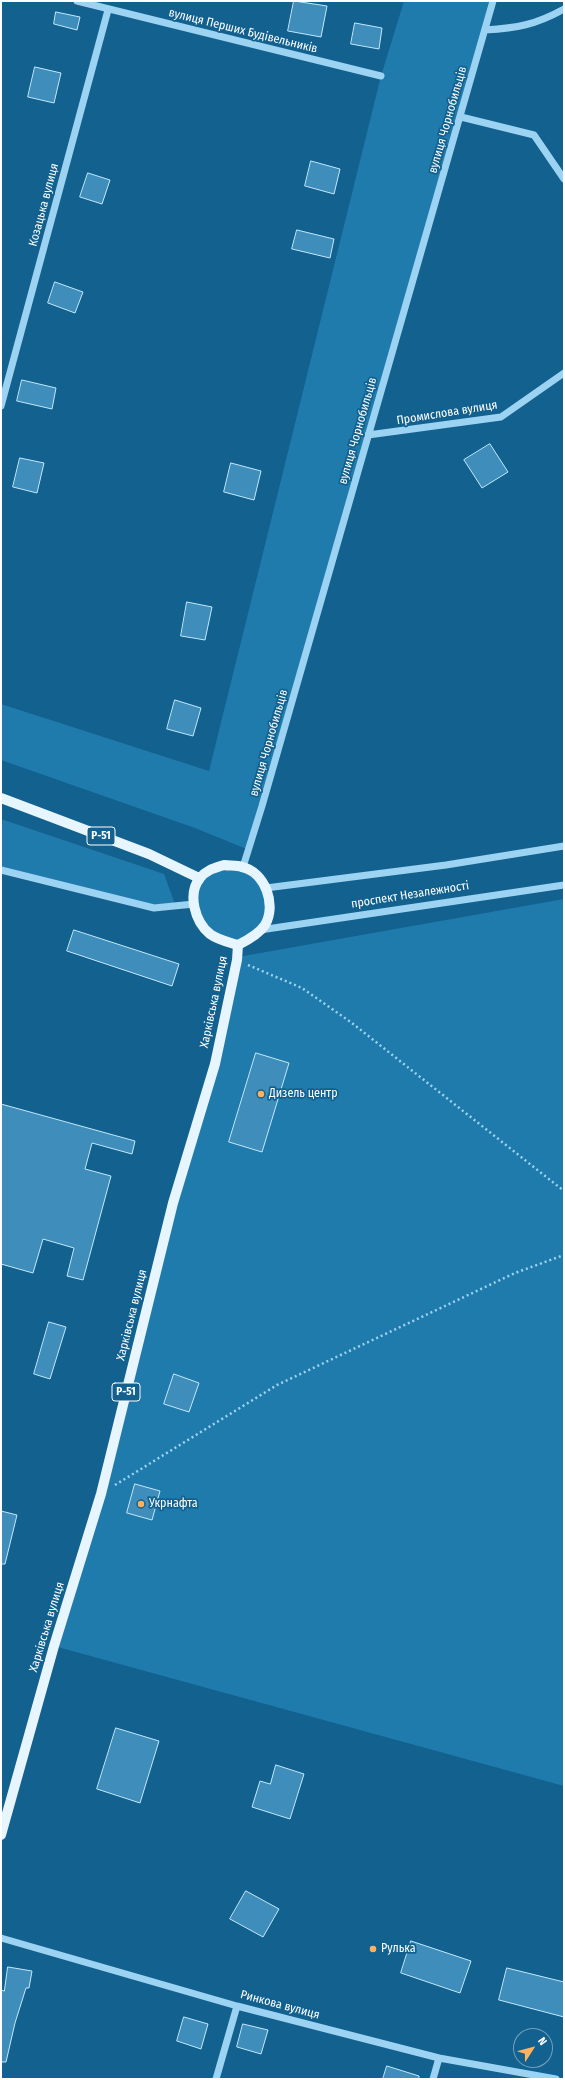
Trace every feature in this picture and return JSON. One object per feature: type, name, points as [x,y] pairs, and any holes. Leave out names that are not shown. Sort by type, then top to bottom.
[{"type":"main road","name":"Р-51","points":[[1,798],[149,854],[199,878]]},
{"type":"main road","name":"Харківська вулиця","points":[[1,1835],[54,1646],[101,1494],[173,1203],[215,1064],[237,960],[238,945],[251,939],[260,930],[265,924],[269,912],[269,900],[265,884],[255,873],[243,867],[224,865],[209,870],[199,878]]},
{"type":"main road","points":[[199,878],[193,896],[195,911],[202,926],[220,940],[238,945]]},
{"type":"street","name":"вулиця Перших Будівельників","points":[[77,1],[108,10],[381,76]]},
{"type":"street","name":"вулиця Чорнобильців","points":[[243,867],[262,806],[461,117],[493,1]]},
{"type":"street","points":[[485,30],[519,28],[548,18],[564,9]]},
{"type":"street","name":"Козацька вулиця","points":[[1,406],[108,10]]},
{"type":"street","points":[[461,117],[534,135],[564,178]]},
{"type":"street","name":"Промислова вулиця","points":[[368,435],[501,417],[564,373]]},
{"type":"street","name":"проспект Незалежності","points":[[266,888],[438,866],[564,846]]},
{"type":"street","points":[[1,870],[154,908],[194,904]]},
{"type":"street","name":"проспект Незалежності","points":[[260,930],[564,885]]},
{"type":"street","name":"Ринкова вулиця","points":[[1,1938],[237,2006],[439,2058],[556,2079]]},
{"type":"street","points":[[216,2079],[237,2006]]},
{"type":"street","points":[[433,2079],[439,2058]]},
{"type":"path","points":[[237,960],[302,988],[352,1023],[564,1192]]},
{"type":"path","points":[[101,1494],[277,1385],[515,1273],[564,1255]]},
{"type":"shaded area","points":[[404,1],[493,1],[249,850],[195,828],[1,760],[1,704],[209,771],[381,76]]},
{"type":"shaded area","points":[[1,819],[164,874],[176,907],[154,908],[1,870]]},
{"type":"shaded area","points":[[243,867],[265,884],[265,924],[238,945],[202,926],[196,885],[209,869]]},
{"type":"shaded area","points":[[564,899],[564,1786],[54,1646],[215,1064],[238,957]]},
{"type":"building","points":[[294,1],[327,6],[321,37],[288,31]]},
{"type":"building","points":[[56,12],[80,17],[77,30],[54,24]]},
{"type":"building","points":[[355,23],[382,28],[379,49],[351,44]]},
{"type":"building","points":[[35,67],[61,73],[54,103],[28,97]]},
{"type":"building","points":[[311,161],[340,169],[334,194],[305,186]]},
{"type":"building","points":[[88,173],[110,180],[102,204],[80,197]]},
{"type":"building","points":[[297,230],[334,239],[330,258],[292,249]]},
{"type":"building","points":[[55,282],[83,292],[75,313],[48,303]]},
{"type":"building","points":[[22,380],[56,388],[52,409],[17,401]]},
{"type":"building","points":[[490,444],[508,472],[482,488],[464,460]]},
{"type":"building","points":[[20,458],[44,463],[37,493],[13,487]]},
{"type":"building","points":[[231,463],[261,471],[254,500],[224,492]]},
{"type":"building","points":[[187,602],[212,607],[205,640],[181,636]]},
{"type":"building","points":[[175,700],[201,708],[193,736],[167,729]]},
{"type":"building","points":[[74,930],[179,964],[172,986],[67,951]]},
{"type":"building","points":[[256,1053],[289,1063],[262,1152],[229,1142]]},
{"type":"building","points":[[1,1104],[135,1141],[132,1154],[92,1143],[85,1169],[111,1176],[83,1280],[67,1276],[74,1248],[43,1239],[33,1273],[1,1264]]},
{"type":"building","points":[[49,1322],[66,1327],[50,1379],[34,1374]]},
{"type":"building","points":[[174,1374],[199,1383],[189,1412],[164,1404]]},
{"type":"building","points":[[135,1484],[160,1491],[152,1520],[127,1513]]},
{"type":"building","points":[[1,1511],[17,1515],[5,1564],[1,1564]]},
{"type":"building","points":[[116,1728],[159,1741],[140,1803],[97,1789]]},
{"type":"building","points":[[276,1765],[304,1774],[290,1819],[252,1807],[260,1781],[270,1784]]},
{"type":"building","points":[[246,1891],[279,1909],[263,1937],[230,1919]]},
{"type":"building","points":[[411,1941],[471,1961],[460,1993],[401,1973]]},
{"type":"building","points":[[8,1967],[32,1971],[29,1988],[26,1988],[15,2023],[6,2062],[1,2062],[1,1990],[4,1991]]},
{"type":"building","points":[[507,1968],[564,1982],[564,2017],[499,2000]]},
{"type":"building","points":[[184,2017],[208,2024],[201,2049],[177,2041]]},
{"type":"building","points":[[243,2024],[268,2030],[261,2054],[237,2047]]},
{"type":"building","points":[[387,2066],[419,2076],[419,2079],[383,2079]]},
{"type":"place","name":"Дизель центр","points":[[261,1094]]},
{"type":"place","name":"Укрнафта","points":[[141,1504]]},
{"type":"place","name":"Рулька","points":[[373,1949]]}]
